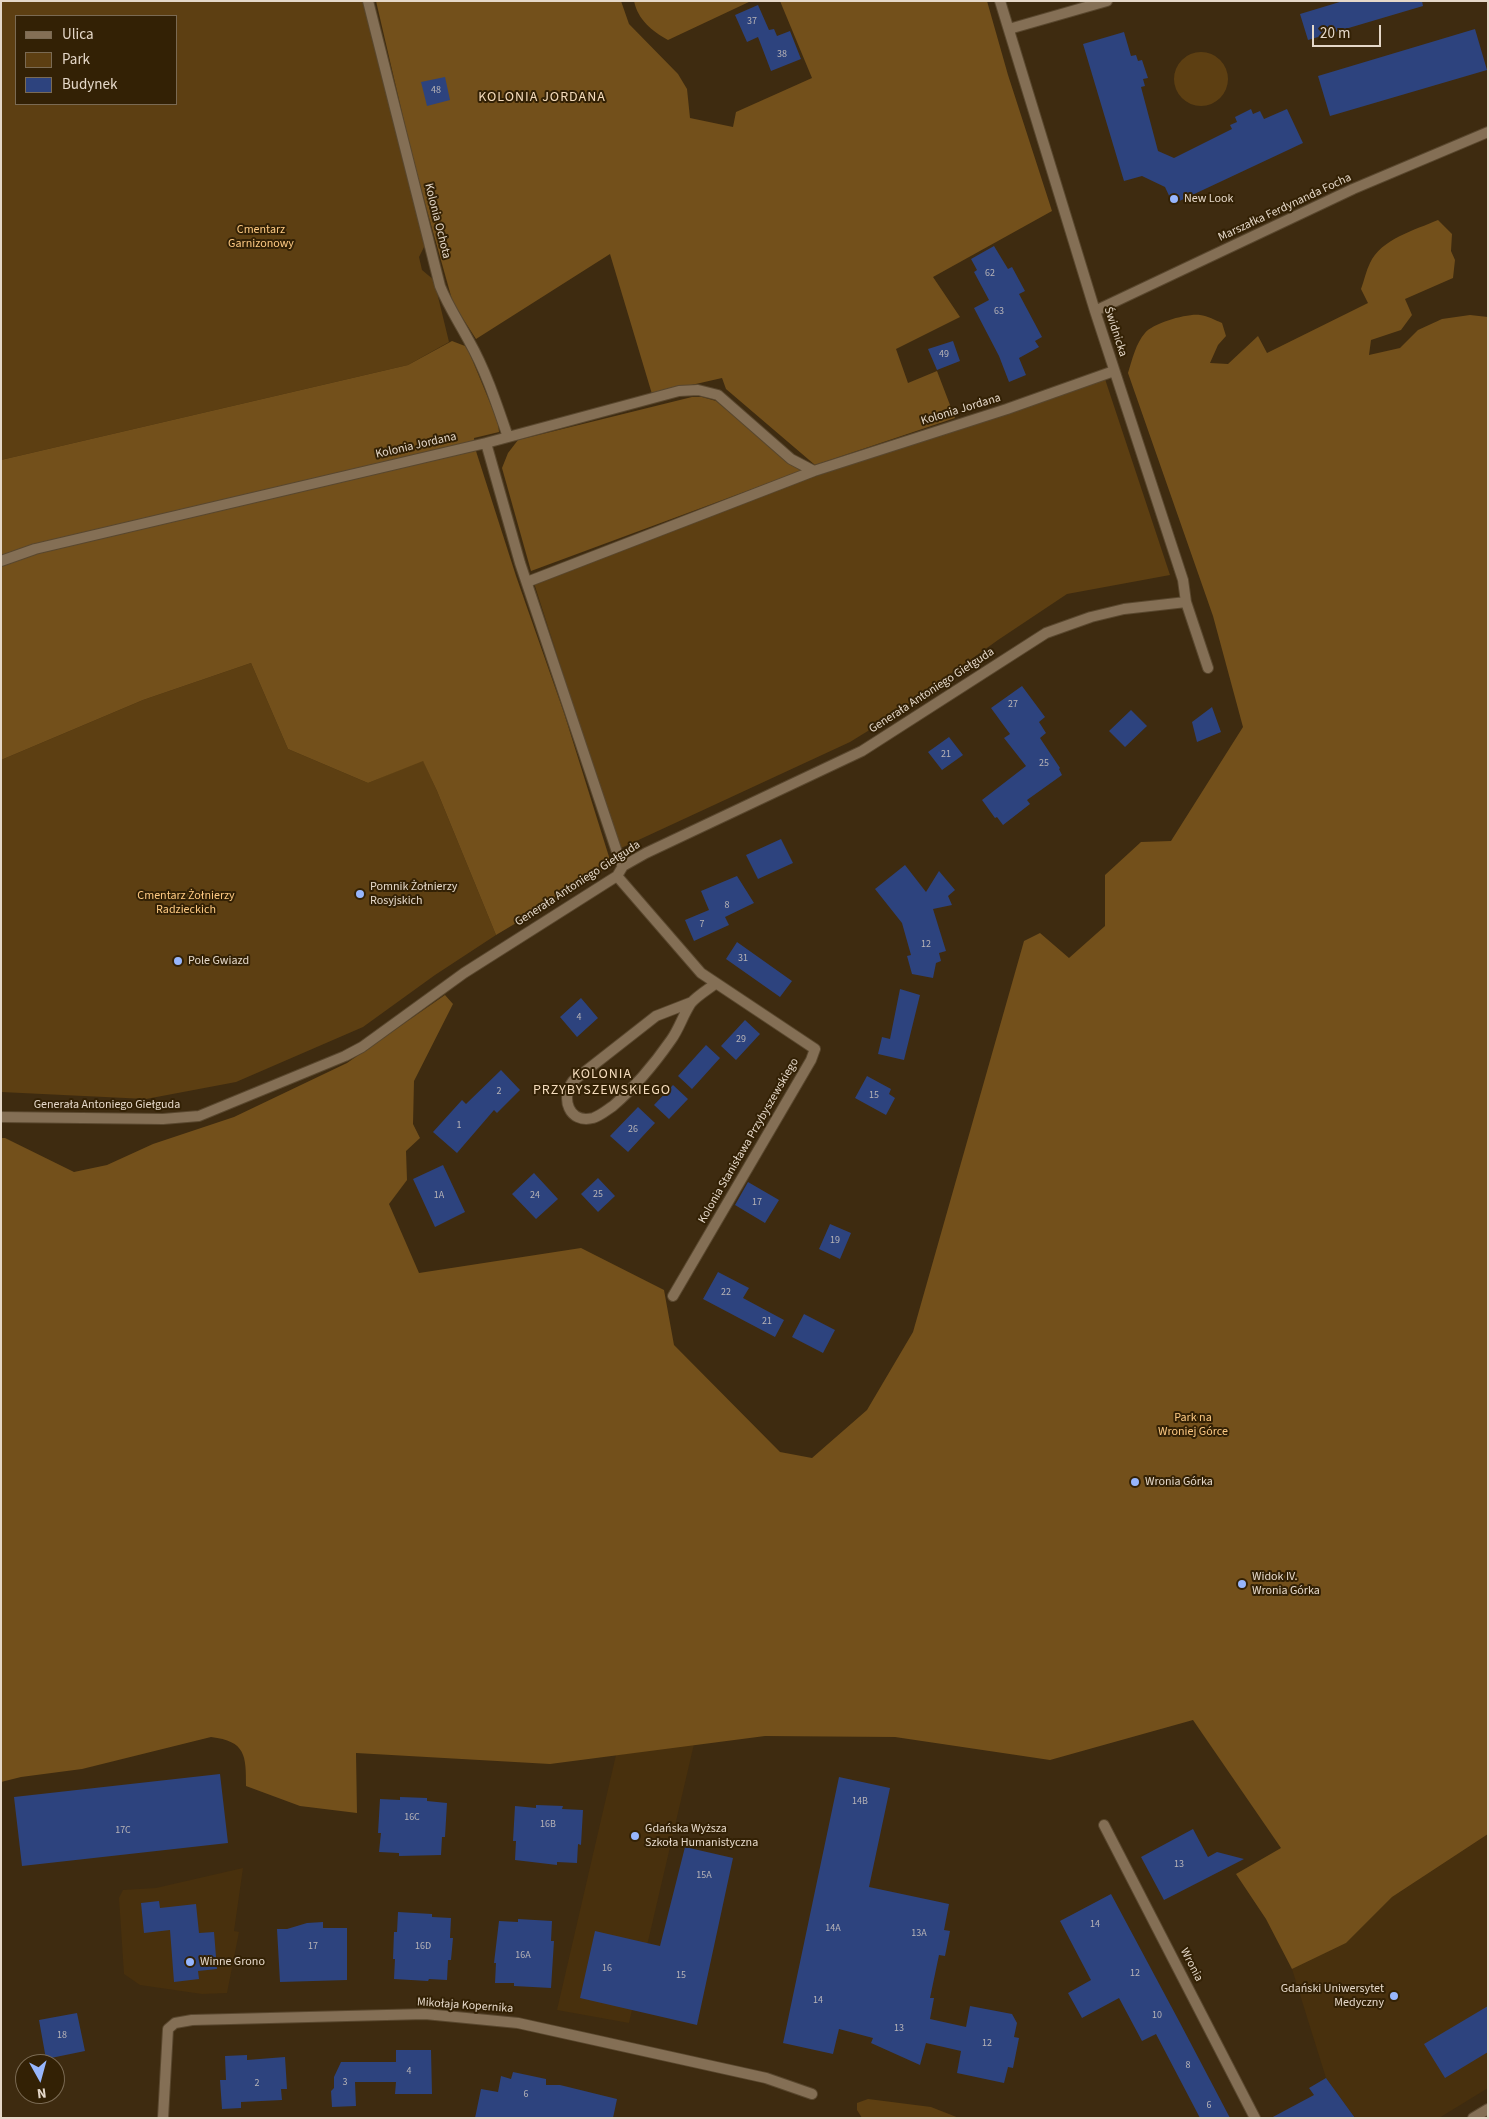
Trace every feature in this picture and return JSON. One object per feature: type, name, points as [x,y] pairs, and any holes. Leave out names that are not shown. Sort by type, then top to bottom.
[{"type":"street","name":"Kolonia Ochota","points":[[368,1],[440,286],[448,306],[469,340],[480,364],[508,437]]},
{"type":"street","name":"Świdnicka","points":[[1000,1],[1095,311],[1183,580],[1186,602],[1208,668]]},
{"type":"street","points":[[1009,30],[1107,1]]},
{"type":"street","name":"Marszałka Ferdynanda Focha","points":[[1095,311],[1353,189],[1488,132]]},
{"type":"street","name":"Kolonia Jordana","points":[[527,582],[814,471],[1007,409],[1114,371]]},
{"type":"street","name":"Kolonia Jordana","points":[[1,561],[35,549],[486,443],[679,391],[698,390],[718,395],[791,459],[814,471]]},
{"type":"street","points":[[486,443],[527,582],[623,866]]},
{"type":"street","name":"Generała Antoniego Giełguda","points":[[1,1117],[163,1119],[199,1116],[345,1056],[362,1047],[464,973],[617,876],[623,866],[646,853],[862,751],[1046,633],[1091,617],[1124,610],[1186,602]]},
{"type":"street","name":"Kolonia Stanisława Przybyszewskiego","points":[[617,876],[701,973],[815,1049],[812,1060],[673,1296]]},
{"type":"street","points":[[692,1002],[672,1040],[640,1079],[614,1105],[595,1118],[578,1117],[572,1112],[566,1096],[568,1088],[573,1081],[656,1016],[692,1002],[715,984]]},
{"type":"street","name":"Wronia","points":[[1104,1825],[1255,2118]]},
{"type":"street","name":"Mikołaja Kopernika","points":[[163,2118],[168,2029],[176,2023],[192,2020],[425,2014],[518,2023],[766,2078],[812,2094]]},
{"type":"street","points":[[1473,2118],[1488,2109]]},
{"type":"shaded area","name":"Gdańska Wyższa Szkoła Humanistyczna","points":[[694,1744],[629,2023],[557,2010],[616,1755]]},
{"type":"shaded area","name":"Gdański Uniwersytet Medyczny","points":[[1488,1834],[1488,2088],[1439,2118],[1355,2118],[1326,2078],[1292,1969],[1346,1943],[1392,1897]]},
{"type":"shaded area","points":[[243,1868],[234,1931],[239,1932],[227,1993],[202,1994],[140,1985],[124,1974],[119,1898],[123,1890],[156,1888]]},
{"type":"green space","name":"Cmentarz Garnizonowy","points":[[1,1],[364,1],[425,245],[419,257],[422,270],[434,280],[449,342],[408,365],[1,460]]},
{"type":"green space","points":[[376,1],[621,1],[629,24],[678,74],[687,89],[690,118],[733,127],[736,112],[812,78],[780,1],[987,1],[1008,75],[1052,211],[933,277],[960,317],[896,349],[908,383],[937,371],[955,418],[815,465],[726,389],[722,378],[652,394],[610,254],[476,339],[453,303],[414,164]]},
{"type":"green space","points":[[634,1],[751,1],[668,40],[646,24],[639,14]]},
{"type":"green space","points":[[1201,52],[1211,54],[1220,60],[1226,69],[1228,79],[1226,89],[1220,98],[1211,104],[1201,106],[1191,104],[1182,98],[1176,89],[1174,79],[1176,69],[1182,60],[1191,54]]},
{"type":"green space","name":"Park na Wroniej Górce","points":[[1438,220],[1452,234],[1451,251],[1455,260],[1453,278],[1405,299],[1412,315],[1401,330],[1371,340],[1369,355],[1400,348],[1418,330],[1442,319],[1470,315],[1488,317],[1488,1834],[1392,1897],[1346,1943],[1292,1969],[1266,1919],[1236,1874],[1281,1848],[1193,1720],[1050,1760],[895,1737],[765,1736],[550,1764],[356,1753],[357,1813],[300,1806],[246,1786],[242,1752],[231,1742],[211,1737],[82,1769],[21,1777],[1,1782],[1,1138],[5,1138],[74,1172],[107,1165],[153,1144],[234,1117],[347,1063],[445,995],[453,1004],[414,1081],[413,1124],[420,1138],[406,1151],[407,1180],[389,1204],[419,1273],[581,1248],[664,1290],[674,1345],[780,1452],[812,1458],[867,1410],[913,1332],[1024,941],[1040,933],[1069,958],[1105,926],[1105,875],[1141,842],[1171,841],[1243,727],[1213,616],[1128,373],[1139,342],[1149,329],[1163,322],[1200,315],[1222,323],[1226,336],[1218,345],[1210,363],[1228,364],[1258,336],[1267,353],[1368,303],[1361,289],[1375,255],[1390,241]]},
{"type":"green space","points":[[452,341],[465,346],[469,352],[498,422],[499,432],[474,438],[475,448],[516,576],[564,713],[610,860],[600,873],[496,935],[423,761],[368,783],[288,749],[251,663],[143,700],[1,760],[1,460],[408,365]]},
{"type":"green space","points":[[1105,379],[1170,575],[1067,594],[998,640],[889,718],[850,742],[619,849],[534,583],[805,480]]},
{"type":"green space","points":[[692,397],[702,397],[716,401],[801,471],[531,571],[502,468],[508,453],[518,440]]},
{"type":"green space","name":"Cmentarz Żołnierzy Radzieckich","points":[[251,663],[288,749],[368,783],[423,760],[496,935],[435,975],[363,1027],[236,1082],[146,1099],[1,1092],[1,760],[143,700]]},
{"type":"green space","points":[[868,2099],[931,2107],[959,2118],[862,2118],[857,2110],[857,2103]]},
{"type":"building","points":[[1343,1],[1422,1],[1423,6],[1308,40],[1300,14]]},
{"type":"building","points":[[758,5],[769,30],[774,29],[777,36],[790,31],[801,59],[771,71],[758,37],[747,42],[735,15]]},
{"type":"building","points":[[1475,29],[1487,70],[1330,116],[1318,76]]},
{"type":"building","points":[[1124,32],[1131,56],[1136,55],[1138,61],[1142,60],[1148,78],[1143,79],[1145,86],[1141,87],[1158,151],[1174,158],[1232,129],[1230,125],[1237,122],[1235,117],[1251,109],[1253,114],[1260,111],[1264,119],[1287,109],[1303,143],[1173,204],[1165,187],[1142,176],[1124,181],[1083,44]]},
{"type":"building","points":[[445,77],[450,100],[427,106],[421,82]]},
{"type":"building","points":[[994,246],[1008,269],[1012,267],[1025,291],[1019,294],[1042,337],[1035,341],[1039,347],[1019,358],[1026,375],[1009,382],[999,356],[974,308],[989,300],[974,272],[977,270],[971,259]]},
{"type":"building","points":[[953,341],[960,361],[937,370],[928,349]]},
{"type":"building","points":[[1022,686],[1045,717],[1039,722],[1046,733],[1040,738],[1060,768],[1062,775],[1027,800],[1030,804],[1003,825],[997,817],[995,818],[982,800],[1026,766],[1004,738],[1010,734],[991,708]]},
{"type":"building","points":[[1212,707],[1221,732],[1197,742],[1192,722]]},
{"type":"building","points":[[1131,710],[1147,726],[1125,747],[1109,731]]},
{"type":"building","points":[[949,737],[963,755],[942,770],[928,752]]},
{"type":"building","points":[[781,839],[793,863],[758,879],[746,855]]},
{"type":"building","points":[[905,865],[926,892],[939,871],[955,890],[948,896],[952,905],[933,909],[946,951],[939,953],[941,961],[936,963],[933,978],[912,974],[907,956],[911,955],[902,923],[875,889]]},
{"type":"building","points":[[737,876],[754,903],[725,917],[729,925],[694,941],[685,920],[709,910],[701,891]]},
{"type":"building","points":[[737,942],[792,981],[780,997],[726,959]]},
{"type":"building","points":[[900,989],[920,995],[904,1060],[878,1054],[882,1037],[890,1039]]},
{"type":"building","points":[[581,998],[598,1018],[577,1037],[560,1017]]},
{"type":"building","points":[[745,1020],[760,1034],[736,1060],[721,1046]]},
{"type":"building","points":[[706,1045],[720,1058],[692,1089],[678,1076]]},
{"type":"building","points":[[501,1070],[520,1090],[497,1113],[494,1110],[457,1153],[433,1132],[462,1100],[466,1104]]},
{"type":"building","points":[[867,1076],[891,1089],[889,1094],[895,1098],[886,1115],[855,1098]]},
{"type":"building","points":[[673,1085],[688,1099],[669,1119],[654,1105]]},
{"type":"building","points":[[638,1107],[655,1123],[628,1152],[610,1136]]},
{"type":"building","points":[[443,1165],[465,1212],[435,1227],[413,1179]]},
{"type":"building","points":[[534,1173],[558,1199],[536,1219],[512,1194]]},
{"type":"building","points":[[598,1178],[615,1196],[598,1212],[581,1194]]},
{"type":"building","points":[[748,1182],[779,1200],[765,1223],[735,1205]]},
{"type":"building","points":[[830,1224],[851,1233],[840,1259],[819,1249]]},
{"type":"building","points":[[718,1272],[749,1288],[743,1298],[784,1320],[775,1337],[703,1299]]},
{"type":"building","points":[[804,1314],[835,1330],[823,1353],[792,1337]]},
{"type":"building","points":[[220,1774],[228,1843],[22,1866],[14,1797]]},
{"type":"building","points":[[839,1777],[890,1788],[869,1887],[949,1904],[944,1930],[950,1931],[945,1956],[939,1955],[930,1998],[934,1998],[930,2019],[966,2027],[970,2006],[1012,2014],[1017,2023],[1014,2037],[1019,2038],[1013,2068],[1008,2067],[1004,2083],[957,2073],[961,2051],[926,2043],[920,2065],[871,2043],[873,2038],[839,2029],[833,2054],[783,2043]]},
{"type":"building","points":[[400,1797],[427,1798],[427,1801],[447,1803],[445,1837],[442,1837],[441,1855],[399,1856],[399,1853],[379,1852],[381,1833],[378,1833],[380,1799],[400,1800]]},
{"type":"building","points":[[536,1805],[563,1806],[562,1809],[583,1810],[581,1845],[578,1844],[577,1863],[557,1862],[557,1865],[515,1860],[516,1841],[513,1841],[515,1806],[536,1808]]},
{"type":"building","points":[[1193,1829],[1208,1857],[1217,1852],[1244,1859],[1164,1900],[1141,1857]]},
{"type":"building","points":[[685,1847],[733,1858],[697,2025],[580,1998],[595,1931],[660,1946]]},
{"type":"building","points":[[1111,1894],[1230,2118],[1200,2118],[1156,2034],[1142,2041],[1119,1998],[1082,2018],[1068,1993],[1091,1980],[1060,1921]]},
{"type":"building","points":[[159,1901],[160,1908],[196,1904],[199,1933],[214,1932],[217,1969],[198,1971],[199,1979],[174,1982],[170,1930],[144,1933],[141,1903]]},
{"type":"building","points":[[398,1912],[432,1914],[432,1917],[451,1918],[450,1938],[453,1938],[451,1960],[448,1960],[447,1980],[394,1979],[394,1932],[397,1932]]},
{"type":"building","points":[[518,1919],[552,1921],[551,1941],[554,1941],[551,1988],[514,1986],[514,1983],[495,1983],[496,1963],[494,1963],[499,1921],[518,1922]]},
{"type":"building","points":[[323,1922],[323,1928],[347,1928],[347,1980],[280,1982],[277,1929],[287,1929],[307,1923]]},
{"type":"building","points":[[1488,2006],[1488,2052],[1445,2078],[1424,2044]]},
{"type":"building","points":[[77,2013],[85,2051],[65,2055],[45,2054],[39,2020]]},
{"type":"building","points":[[396,2050],[431,2050],[432,2094],[395,2094],[396,2082],[355,2082],[356,2106],[332,2107],[331,2091],[334,2088],[334,2077],[341,2062],[396,2062]]},
{"type":"building","points":[[247,2055],[247,2060],[285,2057],[287,2089],[281,2089],[282,2100],[241,2102],[241,2108],[222,2109],[220,2080],[226,2080],[225,2056]]},
{"type":"building","points":[[513,2072],[546,2079],[546,2085],[560,2085],[617,2099],[613,2118],[475,2118],[481,2089],[498,2092],[501,2076],[511,2079]]},
{"type":"building","points":[[1326,2078],[1355,2118],[1271,2118],[1314,2095],[1309,2088]]},
{"type":"place","name":"New Look","points":[[1174,199]]},
{"type":"place","name":"Pomnik Żołnierzy Rosyjskich","points":[[360,894]]},
{"type":"place","name":"Pole Gwiazd","points":[[178,961]]},
{"type":"place","name":"Wronia Górka","points":[[1135,1482]]},
{"type":"place","name":"Widok IV. Wronia Górka","points":[[1242,1584]]},
{"type":"place","name":"Gdańska Wyższa Szkoła Humanistyczna","points":[[635,1836]]},
{"type":"place","name":"Winne Grono","points":[[190,1962]]},
{"type":"place","name":"Gdański Uniwersytet Medyczny","points":[[1394,1996]]},
{"type":"district","name":"KOLONIA JORDANA","points":[[542,98]]},
{"type":"district","name":"KOLONIA PRZYBYSZEWSKIEGO","points":[[602,1084]]}]
